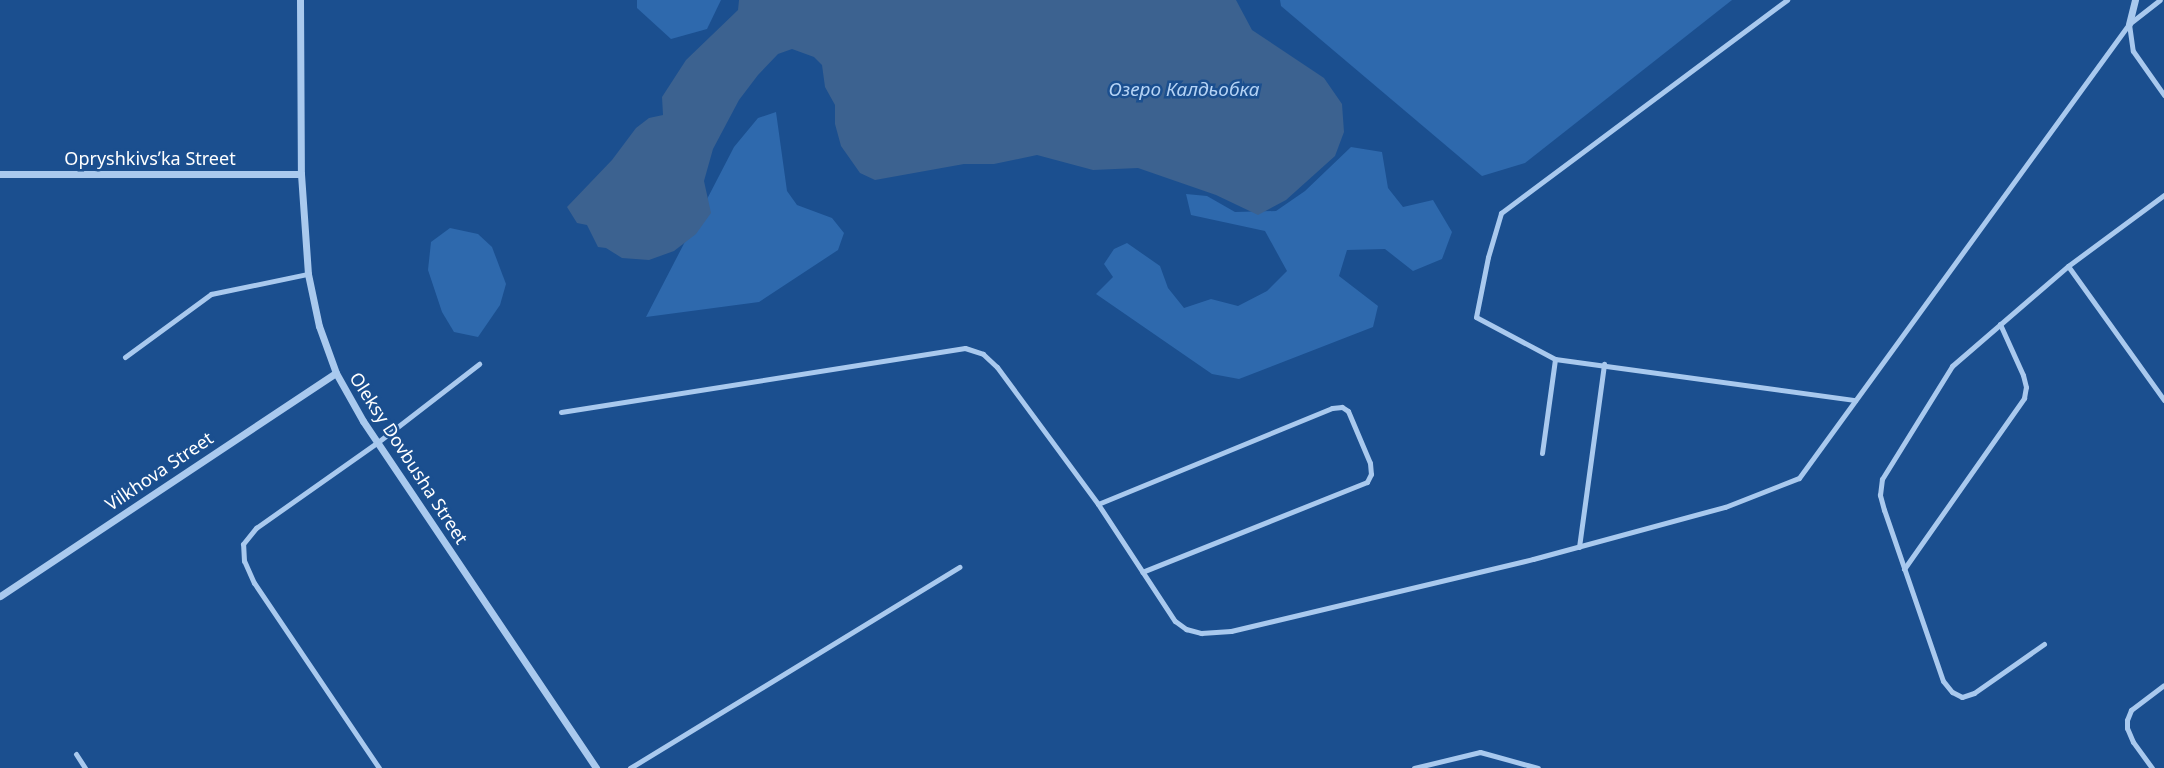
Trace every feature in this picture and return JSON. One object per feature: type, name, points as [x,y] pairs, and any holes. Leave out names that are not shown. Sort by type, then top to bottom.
[{"type":"street","name":"Oleksy Dovbusha Street","points":[[300,0],[301,174],[308,274],[319,326],[336,373],[378,442],[596,768]]},
{"type":"street","points":[[2129,24],[2136,0]]},
{"type":"street","name":"Opryshkivsʹka Street","points":[[0,174],[301,174]]},
{"type":"street","name":"Vilkhova Street","points":[[0,596],[336,373]]},
{"type":"lane","points":[[1787,0],[1501,213],[1488,257],[1476,317],[1555,359],[1855,400]]},
{"type":"lane","points":[[561,412],[965,348],[983,354],[998,367],[1098,504],[1175,621],[1185,629],[1201,633],[1244,628],[1578,547],[1725,507],[1799,478],[2129,24],[2160,0]]},
{"type":"lane","points":[[2129,24],[2133,51],[2164,95]]},
{"type":"lane","points":[[2044,644],[1974,693],[1962,696],[1952,692],[1943,681],[1884,510],[1880,495],[1882,479],[1952,366],[2068,266],[2164,195]]},
{"type":"lane","points":[[2068,266],[2164,400]]},
{"type":"lane","points":[[125,357],[211,294],[308,274]]},
{"type":"lane","points":[[1904,569],[2024,398],[2026,387],[2023,374],[2000,324]]},
{"type":"lane","points":[[1542,453],[1555,359]]},
{"type":"lane","points":[[379,768],[254,583],[244,561],[243,544],[256,528],[378,442],[479,364]]},
{"type":"lane","points":[[1578,547],[1604,364]]},
{"type":"lane","points":[[1098,504],[1332,408],[1342,407],[1349,411],[1370,463],[1371,474],[1367,482],[1142,572]]},
{"type":"lane","points":[[631,768],[960,567]]},
{"type":"lane","points":[[2152,768],[2133,742],[2127,729],[2127,720],[2131,710],[2164,684]]},
{"type":"lane","points":[[1414,768],[1480,752],[1538,768]]},
{"type":"lane","points":[[76,754],[85,768]]},
{"type":"shaded area","points":[[637,0],[721,0],[707,29],[671,39],[637,8]]},
{"type":"shaded area","points":[[1280,0],[1732,0],[1525,163],[1482,176],[1281,6]]},
{"type":"shaded area","points":[[776,112],[787,191],[797,205],[832,218],[844,233],[838,250],[759,302],[646,317],[734,147],[758,118]]},
{"type":"shaded area","points":[[1351,147],[1382,152],[1388,188],[1403,207],[1433,200],[1452,232],[1442,259],[1413,271],[1385,249],[1347,250],[1339,276],[1378,306],[1373,327],[1239,379],[1212,374],[1096,294],[1113,277],[1104,264],[1114,249],[1127,243],[1160,266],[1168,288],[1184,308],[1211,299],[1238,306],[1267,291],[1287,271],[1265,231],[1191,215],[1186,194],[1207,196],[1235,212],[1276,211],[1305,191]]},
{"type":"shaded area","points":[[450,228],[478,234],[492,247],[506,284],[500,305],[478,337],[454,332],[442,312],[428,270],[431,242]]},
{"type":"water","name":"Озеро Калдьобка","points":[[739,0],[1236,0],[1252,30],[1324,78],[1342,104],[1344,132],[1335,156],[1286,200],[1258,215],[1216,195],[1138,168],[1093,170],[1037,155],[994,164],[964,164],[875,180],[860,173],[841,146],[835,124],[835,105],[825,87],[822,65],[814,57],[792,49],[778,54],[758,75],[739,100],[713,149],[704,181],[711,213],[696,234],[674,251],[649,260],[622,258],[606,248],[598,247],[587,225],[577,223],[567,207],[612,160],[636,128],[649,118],[663,115],[662,97],[686,60],[738,10]]}]
